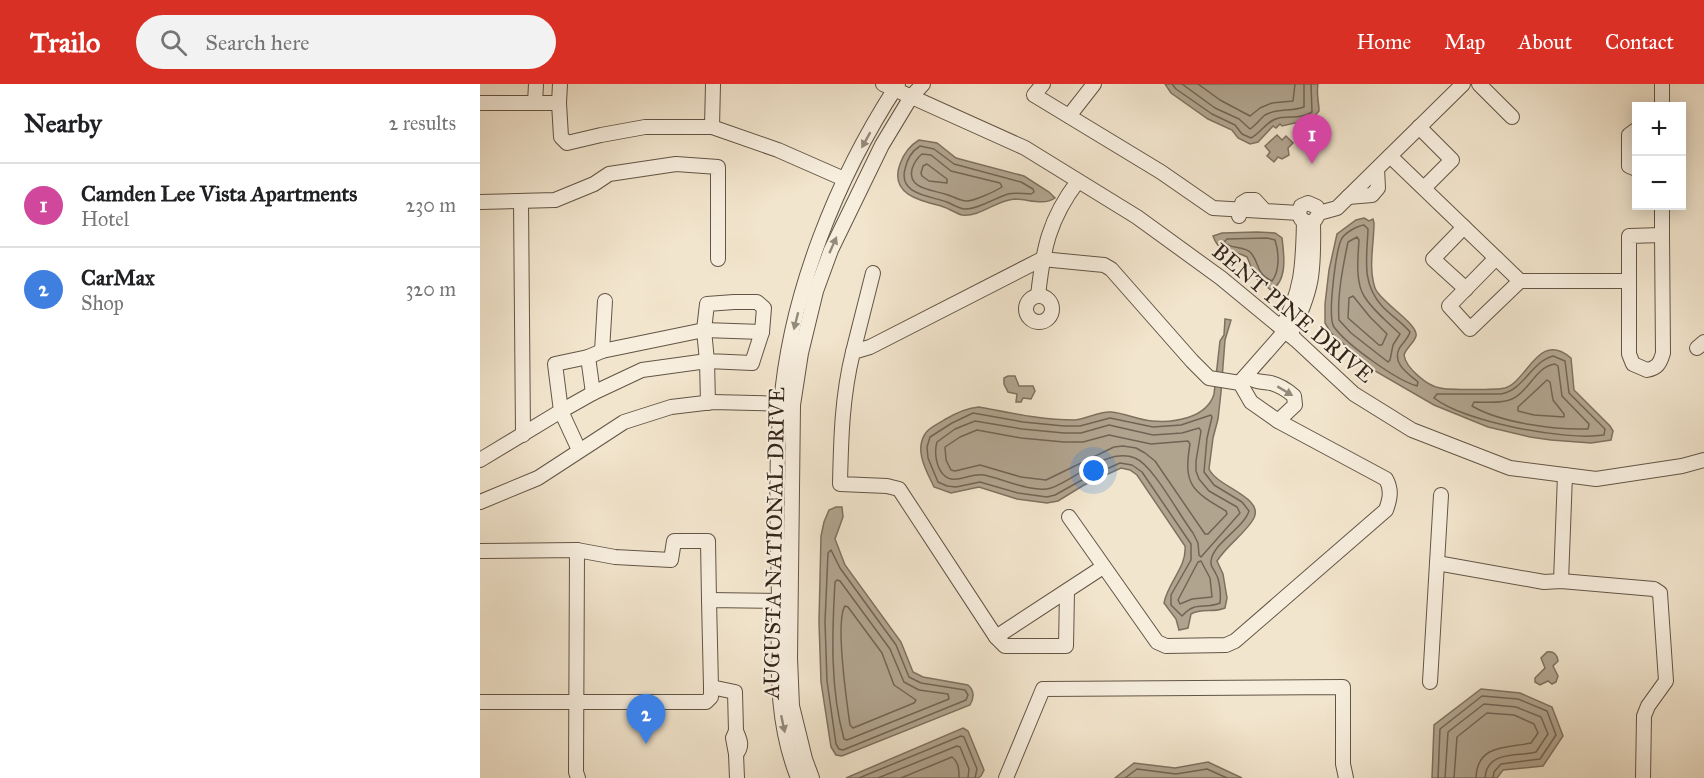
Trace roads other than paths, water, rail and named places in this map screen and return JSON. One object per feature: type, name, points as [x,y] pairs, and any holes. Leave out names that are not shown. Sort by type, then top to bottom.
[{"type":"street","points":[[536,84],[536,103]]},
{"type":"street","points":[[560,84],[561,137],[567,143],[645,127],[712,127],[778,150],[844,179]]},
{"type":"street","points":[[712,127],[713,84]]},
{"type":"street","name":"AUGUSTA NATIONAL DRIVE","points":[[787,404],[816,291],[831,250],[882,145],[911,97],[923,84]]},
{"type":"street","points":[[1043,84],[1034,95],[1161,172],[1213,208],[1230,215],[1239,213],[1260,216],[1266,211],[1308,217],[1337,208],[1354,197],[1377,174],[1390,156],[1464,84]]},
{"type":"street","points":[[1069,116],[1094,84]]},
{"type":"street","points":[[1479,84],[1512,117]]},
{"type":"street","points":[[1662,84],[1662,102]]},
{"type":"street","name":"AUGUSTA NATIONAL DRIVE","points":[[812,778],[792,706],[777,489],[787,404],[790,343],[807,278],[844,179],[892,86]]},
{"type":"street","name":"BENT PINE DRIVE","points":[[892,86],[911,97],[1025,148],[1137,217],[1221,278],[1285,331],[1354,394],[1412,430],[1510,468],[1565,475],[1596,478],[1682,466],[1704,460]]},
{"type":"street","points":[[480,103],[559,103]]},
{"type":"street","points":[[1419,127],[1452,160],[1424,188]]},
{"type":"street","points":[[1632,133],[1629,135],[1629,166],[1632,167]]},
{"type":"street","points":[[1390,156],[1520,281],[1629,281]]},
{"type":"street","points":[[480,202],[555,200],[594,184],[609,174],[676,164],[718,167],[718,259]]},
{"type":"street","points":[[1038,296],[1042,259],[1052,223],[1062,202],[1078,182]]},
{"type":"street","points":[[520,201],[523,435]]},
{"type":"street","points":[[1662,210],[1662,235],[1662,353],[1660,362],[1655,368],[1647,370],[1633,364],[1629,354],[1629,237],[1662,235]]},
{"type":"street","points":[[1239,380],[1285,331],[1291,312],[1304,289],[1308,217]]},
{"type":"street","points":[[1464,227],[1433,259],[1466,289]]},
{"type":"street","points":[[1496,258],[1449,306],[1470,329],[1520,281]]},
{"type":"street","points":[[853,352],[870,348],[1042,259],[1104,266],[1111,269],[1209,378],[1271,383],[1294,396],[1294,405],[1278,421]]},
{"type":"street","points":[[873,273],[845,385],[840,484],[886,486],[899,489],[996,638],[1005,646],[1066,646],[1067,591]]},
{"type":"street","points":[[602,351],[605,301]]},
{"type":"street","points":[[480,460],[542,421],[642,370],[707,361],[752,363],[762,332],[765,309],[757,302],[707,304],[704,330],[707,361],[708,403]]},
{"type":"street","points":[[579,450],[561,411],[555,364],[588,357],[602,351],[704,330],[762,332]]},
{"type":"street","points":[[588,357],[593,393]]},
{"type":"street","points":[[1069,517],[1157,642],[1166,646],[1226,645],[1235,642],[1386,510],[1390,485],[1386,479],[1278,421],[1251,402],[1239,380]]},
{"type":"street","points":[[480,502],[538,478],[624,422],[671,407],[708,403],[787,404]]},
{"type":"street","points":[[1561,581],[1565,475]]},
{"type":"street","points":[[1430,682],[1441,495]]},
{"type":"street","points":[[480,551],[577,550],[615,557],[671,560],[674,541],[708,541],[711,687],[711,698],[706,702],[480,702]]},
{"type":"street","points":[[577,550],[576,772],[578,778]]},
{"type":"street","points":[[1437,563],[1544,582],[1561,581],[1654,589],[1660,593],[1666,681],[1648,706],[1644,716],[1643,778]]},
{"type":"street","points":[[996,638],[1102,567]]},
{"type":"street","points":[[709,600],[785,601]]},
{"type":"street","name":"AUGUSTA NATIONAL DRIVE","points":[[785,601],[779,706],[798,778]]},
{"type":"street","points":[[711,687],[734,690],[736,731],[733,746],[736,754],[737,778]]},
{"type":"street","points":[[1006,778],[1043,689],[1343,687],[1343,764],[1346,778]]},
{"type":"water","points":[[1165,84],[1318,84],[1319,111],[1312,119],[1282,126],[1280,124],[1276,128],[1273,126],[1258,142],[1250,144],[1238,138],[1232,130],[1208,119],[1171,93]]},
{"type":"water","points":[[1277,135],[1282,140],[1286,136],[1293,143],[1288,148],[1289,155],[1282,159],[1278,157],[1274,162],[1267,156],[1270,152],[1265,146]]},
{"type":"water","points":[[919,140],[937,143],[956,158],[1024,176],[1055,198],[1046,202],[1008,200],[969,215],[962,215],[924,202],[903,189],[899,183],[898,174],[905,153]]},
{"type":"water","points":[[1364,218],[1369,221],[1373,219],[1374,223],[1372,264],[1375,288],[1384,300],[1412,325],[1415,331],[1415,339],[1404,355],[1418,376],[1440,388],[1472,390],[1505,388],[1513,384],[1542,353],[1550,350],[1560,351],[1571,358],[1574,390],[1610,426],[1613,431],[1611,440],[1591,443],[1551,440],[1488,427],[1434,405],[1375,371],[1331,333],[1325,323],[1325,304],[1329,270],[1337,234],[1356,220]]},
{"type":"water","points":[[1222,233],[1275,233],[1282,238],[1284,267],[1280,280],[1271,290],[1256,278],[1247,257],[1223,250],[1213,236]]},
{"type":"water","points":[[1225,319],[1231,320],[1225,340],[1218,419],[1209,469],[1221,481],[1246,498],[1255,511],[1251,523],[1217,561],[1223,574],[1227,598],[1225,608],[1191,614],[1188,628],[1179,630],[1176,619],[1164,603],[1183,561],[1185,546],[1137,475],[1130,470],[1121,468],[1084,485],[1058,501],[1047,503],[1017,499],[979,487],[951,493],[934,487],[921,454],[922,441],[926,432],[952,416],[969,409],[979,407],[1063,420],[1075,420],[1107,412],[1161,421],[1179,420],[1197,414],[1210,402],[1214,394]]},
{"type":"water","points":[[1015,376],[1019,386],[1033,386],[1035,391],[1031,399],[1023,398],[1021,402],[1016,402],[1017,394],[1008,392],[1004,384],[1004,378]]},
{"type":"water","points":[[842,507],[843,517],[835,539],[845,565],[901,642],[913,672],[923,677],[968,685],[973,695],[970,705],[842,756],[836,755],[831,747],[821,682],[819,622],[821,536],[829,510]]},
{"type":"water","points":[[1547,652],[1557,656],[1558,661],[1553,666],[1558,676],[1556,682],[1552,684],[1548,681],[1540,685],[1535,682],[1535,678],[1545,668],[1541,658]]},
{"type":"water","points":[[1481,689],[1520,693],[1552,707],[1563,736],[1543,766],[1503,770],[1497,778],[1432,778],[1434,725]]},
{"type":"water","points":[[963,728],[968,731],[984,770],[978,778],[846,778]]},
{"type":"water","points":[[1208,762],[1242,778],[1115,778],[1134,763],[1175,768]]},
{"type":"place","name":"Camden Lee Vista Apartments","points":[[1312,164]]},
{"type":"place","name":"CarMax","points":[[646,744]]}]
